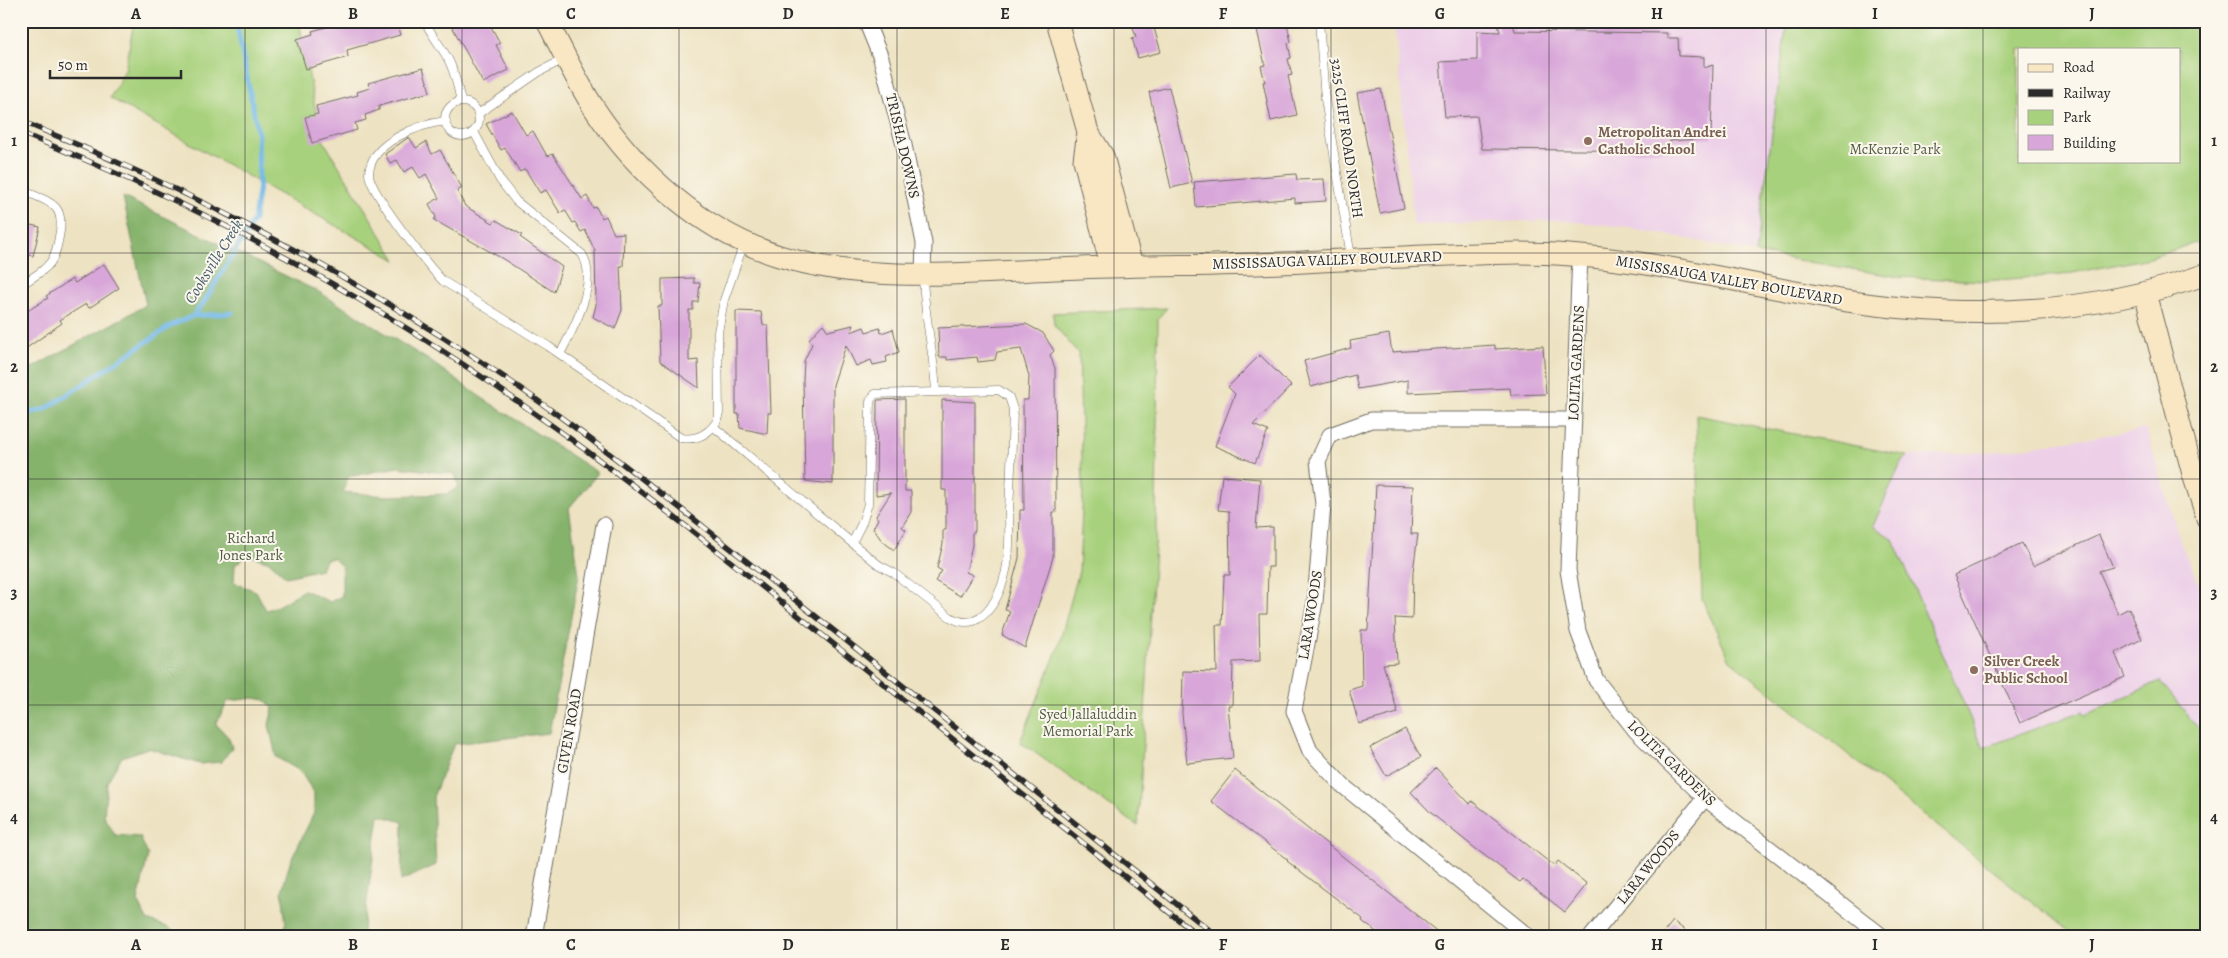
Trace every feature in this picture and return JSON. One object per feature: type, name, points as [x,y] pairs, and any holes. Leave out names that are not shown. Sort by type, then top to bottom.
[{"type":"street","name":"MISSISSAUGA VALLEY BOULEVARD","points":[[547,21],[593,106],[627,153],[662,187],[707,221],[745,242],[775,255],[819,266],[861,272],[923,274],[1518,253],[1580,254],[1660,266],[1830,298],[1910,310],[1953,312],[2064,308],[2145,293],[2207,274]]},
{"type":"street","name":"TRISHA DOWNS","points":[[866,21],[881,58],[904,145],[924,243],[923,274]]},
{"type":"street","points":[[1057,21],[1088,132],[1103,156],[1132,266]]},
{"type":"street","points":[[1088,132],[1084,160],[1111,266]]},
{"type":"street","name":"LOLITA GARDENS","points":[[1580,254],[1580,295],[1572,420],[1568,570],[1578,630],[1596,680],[1636,731],[1705,798],[1883,937]]},
{"type":"street","points":[[2145,293],[2190,465],[2207,518]]},
{"type":"street","name":"LARA WOODS","points":[[1529,937],[1342,785],[1310,751],[1294,711],[1315,602],[1323,504],[1318,461],[1330,435],[1371,420],[1572,420]]},
{"type":"street","name":"GIVEN ROAD","points":[[534,937],[604,525]]},
{"type":"street","name":"LARA WOODS","points":[[1591,937],[1705,798]]},
{"type":"lane","points":[[424,21],[448,59],[461,102]]},
{"type":"lane","name":"3225 CLIFF ROAD NORTH","points":[[1319,21],[1325,99],[1351,259]]},
{"type":"lane","points":[[478,114],[539,72],[566,58]]},
{"type":"lane","points":[[461,102],[471,104],[478,114],[479,122],[474,132],[464,136],[454,134],[446,126],[446,116],[451,107],[461,102]]},
{"type":"lane","points":[[446,121],[436,122],[400,135],[384,145],[373,161],[369,175],[376,190],[431,269],[444,281],[560,354],[681,438],[691,440],[714,427],[719,417],[718,332],[724,300],[745,242]]},
{"type":"lane","points":[[474,132],[500,180],[516,201],[582,254],[587,262],[589,270],[577,324],[560,354]]},
{"type":"lane","points":[[21,190],[46,201],[56,209],[61,222],[56,254],[46,269],[21,284]]},
{"type":"lane","points":[[923,274],[924,303],[934,365],[936,392]]},
{"type":"lane","points":[[714,427],[852,543],[958,622],[968,624],[982,617],[991,608],[1001,585],[1008,559],[1013,409],[1008,397],[999,390],[875,394],[870,401],[868,504],[862,523],[852,543]]},
{"type":"shaded area","name":"Metropolitan Andrei Catholic School","points":[[1394,21],[1787,21],[1756,253],[1617,226],[1557,220],[1414,225]]},
{"type":"shaded area","name":"Silver Creek Public School","points":[[1696,415],[1908,456],[2002,451],[2146,429],[2181,544],[2207,602],[2207,807],[2061,925],[1730,660],[1702,599]]},
{"type":"green space","points":[[134,21],[299,21],[320,135],[396,260],[110,98],[125,70]]},
{"type":"green space","name":"McKenzie Park","points":[[1787,21],[2207,21],[2207,239],[2150,258],[2062,275],[1984,281],[1899,277],[1756,253]]},
{"type":"green space","name":"Richard Jones Park","points":[[123,197],[319,292],[430,361],[479,396],[598,473],[569,508],[579,575],[549,733],[454,744],[433,797],[436,865],[401,881],[403,822],[379,815],[362,937],[279,937],[286,925],[282,891],[290,862],[314,813],[314,793],[300,771],[276,757],[269,725],[273,708],[265,700],[254,698],[228,701],[216,724],[229,738],[232,748],[221,762],[200,764],[148,748],[122,757],[107,782],[104,816],[115,835],[140,837],[148,855],[138,901],[147,920],[167,927],[183,937],[21,937],[21,913],[28,898],[21,892],[21,374],[146,305]],"holes":[[[397,467],[455,474],[459,487],[447,494],[387,496],[343,492],[348,477]],[[248,555],[270,562],[286,577],[321,569],[325,560],[333,558],[342,567],[342,596],[330,602],[304,590],[281,604],[266,610],[256,591],[234,583],[235,565]]]},
{"type":"green space","name":"Syed Jallaluddin Memorial Park","points":[[1167,308],[1158,318],[1156,531],[1138,826],[1020,742],[1058,648],[1079,571],[1083,491],[1079,354],[1054,325],[1053,313]]},
{"type":"green space","points":[[1696,415],[1908,456],[1902,461],[1873,526],[1893,539],[1983,748],[2083,711],[2085,715],[2160,681],[2207,739],[2207,937],[2076,937],[1730,660],[1702,599]]},
{"type":"building","points":[[348,21],[396,21],[400,35],[347,50],[348,57],[306,69],[297,39],[313,34],[312,31]]},
{"type":"building","points":[[449,21],[488,21],[500,43],[496,45],[509,70],[483,83]]},
{"type":"building","points":[[1131,21],[1152,21],[1161,52],[1138,58],[1132,38],[1136,37]]},
{"type":"building","points":[[1255,21],[1281,21],[1282,25],[1287,24],[1291,42],[1288,43],[1291,58],[1288,59],[1292,75],[1288,76],[1297,115],[1271,121],[1261,66],[1265,65]]},
{"type":"building","points":[[1497,21],[1512,21],[1515,31],[1667,33],[1667,38],[1678,38],[1679,56],[1704,57],[1704,68],[1713,65],[1711,138],[1670,141],[1669,151],[1482,149],[1477,116],[1445,117],[1440,62],[1477,60],[1477,31],[1500,32]]},
{"type":"building","points":[[423,68],[430,92],[379,106],[379,110],[365,115],[366,120],[355,123],[357,130],[312,143],[305,117],[318,114],[316,106],[358,95],[357,92],[370,88],[368,83]]},
{"type":"building","points":[[1169,87],[1192,183],[1171,188],[1149,92]]},
{"type":"building","points":[[1381,89],[1404,208],[1380,213],[1357,93]]},
{"type":"building","points":[[512,111],[526,135],[533,131],[547,156],[553,154],[582,199],[587,196],[593,208],[596,207],[602,218],[606,216],[614,234],[624,233],[623,266],[620,266],[622,310],[615,329],[593,317],[596,305],[595,251],[585,230],[581,232],[565,210],[560,213],[546,190],[540,193],[525,169],[520,172],[505,148],[501,150],[486,124]]},
{"type":"building","points":[[409,137],[416,148],[426,142],[432,154],[440,150],[462,188],[457,191],[465,206],[493,223],[496,220],[522,235],[520,237],[562,267],[554,292],[503,259],[434,220],[436,217],[429,204],[439,198],[426,174],[420,178],[413,167],[404,172],[397,160],[390,163],[385,154]]},
{"type":"building","points":[[1296,174],[1297,180],[1324,179],[1326,201],[1295,203],[1295,198],[1196,207],[1194,182]]},
{"type":"building","points":[[21,223],[40,227],[33,256],[21,253]]},
{"type":"building","points":[[104,264],[119,288],[89,308],[86,304],[60,320],[62,323],[21,352],[21,315],[48,298],[46,296],[72,279],[75,283]]},
{"type":"building","points":[[694,278],[694,283],[700,283],[698,302],[693,302],[693,310],[689,310],[689,361],[698,360],[699,388],[660,361],[658,306],[662,306],[662,279]]},
{"type":"building","points":[[736,311],[761,312],[763,325],[768,325],[771,413],[768,413],[767,434],[740,428],[739,414],[736,414]]},
{"type":"building","points":[[823,324],[828,331],[853,325],[851,332],[864,327],[866,332],[880,328],[881,333],[893,329],[899,352],[886,357],[887,362],[873,365],[871,360],[856,366],[846,345],[833,385],[833,484],[805,481],[804,361],[812,344],[809,339]]},
{"type":"building","points":[[1026,324],[1043,333],[1054,351],[1050,355],[1055,368],[1056,512],[1053,512],[1053,557],[1025,648],[1002,635],[1010,611],[1005,610],[1019,558],[1020,510],[1024,510],[1023,400],[1028,400],[1029,376],[1021,349],[997,352],[995,360],[978,362],[977,357],[947,360],[947,357],[939,357],[938,328]]},
{"type":"building","points":[[1389,334],[1392,352],[1495,345],[1495,349],[1543,346],[1546,394],[1511,395],[1510,388],[1408,393],[1408,380],[1358,389],[1355,375],[1311,387],[1304,361],[1351,348],[1350,341]]},
{"type":"building","points":[[1260,355],[1291,386],[1253,425],[1268,431],[1255,463],[1215,446],[1235,394],[1228,387]]},
{"type":"building","points":[[905,399],[905,491],[911,491],[911,512],[902,527],[906,530],[894,550],[882,541],[873,528],[878,519],[876,516],[891,493],[876,495],[877,401]]},
{"type":"building","points":[[942,400],[975,402],[975,531],[972,533],[972,545],[966,572],[973,575],[960,596],[935,581],[942,571],[937,568],[943,544],[943,530],[946,530],[946,490],[942,490]]},
{"type":"building","points":[[1222,476],[1260,479],[1256,528],[1273,527],[1273,567],[1268,567],[1267,614],[1259,614],[1260,661],[1233,662],[1232,706],[1228,706],[1233,758],[1187,763],[1182,713],[1183,671],[1217,672],[1216,625],[1222,625],[1224,575],[1230,575],[1229,511],[1218,510]]},
{"type":"building","points":[[1376,485],[1413,486],[1411,534],[1418,534],[1413,572],[1412,619],[1395,618],[1397,663],[1383,664],[1398,713],[1359,724],[1349,690],[1362,686],[1361,630],[1368,630]]},
{"type":"building","points":[[2099,535],[2113,567],[2099,571],[2118,614],[2129,608],[2142,639],[2115,653],[2125,677],[2020,723],[1954,575],[2022,543],[2033,566]]},
{"type":"building","points":[[1405,729],[1421,757],[1386,776],[1370,748]]},
{"type":"building","points":[[1436,768],[1470,804],[1472,801],[1554,866],[1558,861],[1587,884],[1565,912],[1523,879],[1520,882],[1476,849],[1431,813],[1411,792]]},
{"type":"building","points":[[1235,770],[1444,937],[1383,937],[1362,921],[1363,919],[1211,801]]},
{"type":"building","points":[[1673,921],[1693,937],[1660,937]]},
{"type":"waterway","name":"Cooksville Creek","points":[[21,415],[46,409],[172,325],[193,316],[204,302],[254,220],[259,186],[258,134],[236,21]]},
{"type":"waterway","points":[[193,316],[232,313]]},
{"type":"railway","points":[[21,121],[144,174],[264,234],[381,300],[520,388],[592,440],[685,512],[1218,937]]},
{"type":"railway","points":[[21,133],[90,162],[225,226],[356,298],[483,377],[583,448],[699,537],[1200,937]]},
{"type":"place","name":"Metropolitan Andrei Catholic School","points":[[1588,141]]},
{"type":"place","name":"Silver Creek Public School","points":[[1974,670]]}]
